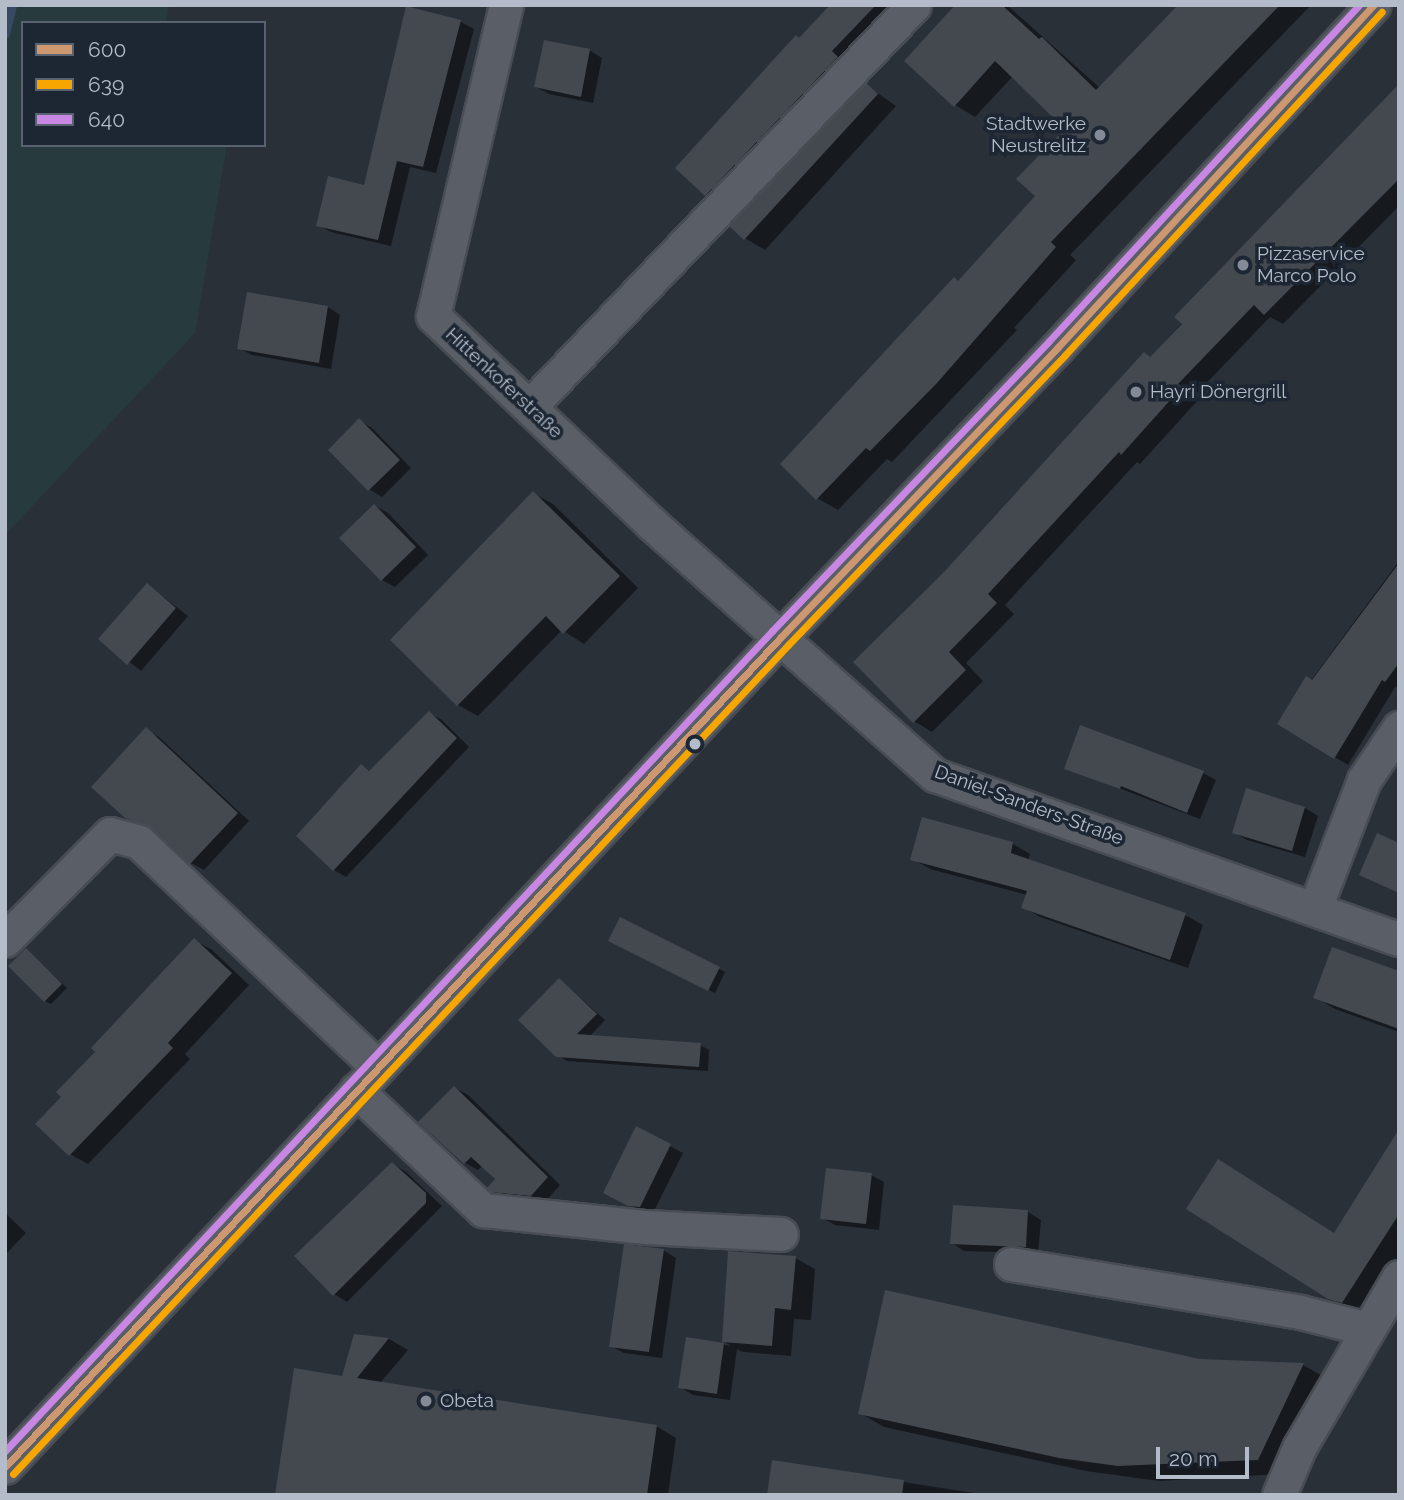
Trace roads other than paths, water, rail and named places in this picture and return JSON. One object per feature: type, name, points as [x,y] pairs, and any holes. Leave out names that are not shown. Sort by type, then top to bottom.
[{"type":"street","name":"Hittenkoferstraße","points":[[506,5],[433,316],[652,524],[780,638]]},
{"type":"street","points":[[530,406],[914,5]]},
{"type":"street","points":[[5,1467],[780,638],[1057,348],[1374,5]]},
{"type":"street","name":"Daniel-Sanders-Straße","points":[[780,638],[935,775],[1399,939]]},
{"type":"street","points":[[1315,908],[1364,780],[1399,728]]},
{"type":"street","points":[[5,940],[110,834],[139,842],[367,1079],[484,1210],[646,1227],[781,1234]]},
{"type":"street","points":[[1011,1264],[1300,1311],[1368,1329]]},
{"type":"street","points":[[1281,1490],[1298,1448],[1399,1277]]},
{"type":"waterway","points":[[5,34],[12,5]]},
{"type":"place","name":"Stadtwerke Neustrelitz","points":[[1100,135]]},
{"type":"place","name":"Pizzaservice Marco Polo","points":[[1243,265]]},
{"type":"place","name":"Hayri Dönergrill","points":[[1136,392]]},
{"type":"place","name":"Obeta","points":[[426,1401]]}]
